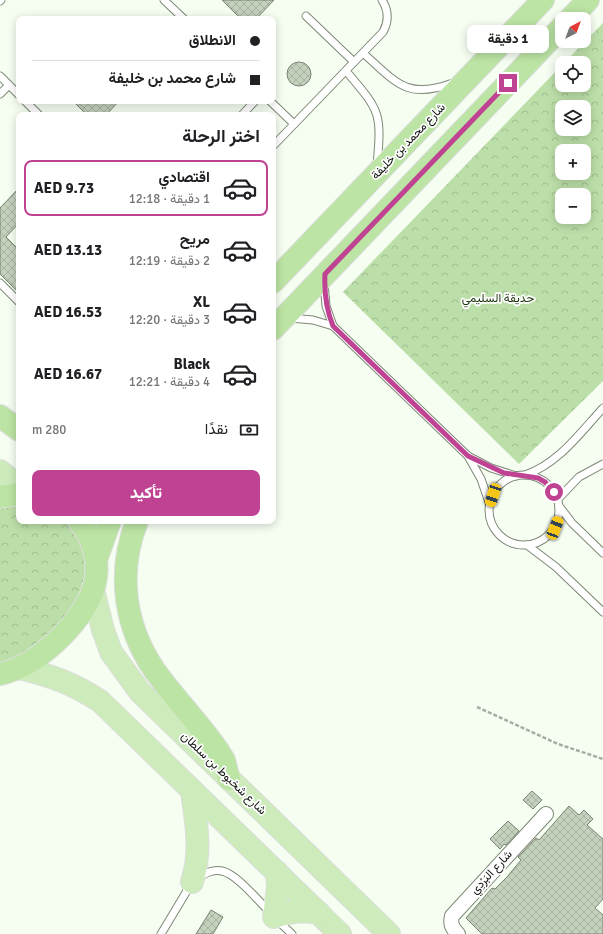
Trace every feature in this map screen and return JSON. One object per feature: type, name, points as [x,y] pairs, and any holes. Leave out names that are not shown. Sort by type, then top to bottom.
[{"type":"highway","name":"شارع محمد بن خليفة","points":[[276,279],[543,0]]},
{"type":"highway","points":[[577,12],[588,0]]},
{"type":"highway","points":[[278,324],[555,34]]},
{"type":"highway","points":[[0,416],[16,428]]},
{"type":"highway","points":[[0,497],[16,494]]},
{"type":"highway","points":[[10,671],[42,653],[63,635],[80,614],[93,590],[97,570],[96,560],[91,540],[81,524]]},
{"type":"highway","points":[[96,560],[109,524]]},
{"type":"highway","points":[[136,524],[127,553],[124,577],[128,608],[137,638],[156,672],[219,752],[224,760],[229,778]]},
{"type":"main road","points":[[0,471],[16,484]]},
{"type":"main road","name":"شارع شخبوط بن سلطان","points":[[93,590],[103,630],[111,652],[140,692],[389,934]]},
{"type":"main road","points":[[10,671],[49,675],[77,686],[100,701],[118,716],[192,791],[340,934]]},
{"type":"main road","points":[[192,791],[199,843],[198,858],[192,882]]},
{"type":"main road","points":[[277,872],[278,887],[274,917],[288,912],[304,910],[319,913]]},
{"type":"street","name":"شارع البَرْدِي","points":[[458,934],[452,928],[450,922],[452,916],[546,814]]},
{"type":"lane","points":[[164,0],[181,16]]},
{"type":"lane","points":[[276,143],[383,32],[387,26],[387,9],[382,0]]},
{"type":"lane","points":[[306,16],[354,62]]},
{"type":"lane","points":[[363,53],[400,85],[412,89],[423,91],[435,90],[469,78]]},
{"type":"lane","points":[[346,71],[372,102],[379,119],[380,136],[376,175]]},
{"type":"lane","points":[[0,76],[16,92]]},
{"type":"lane","points":[[0,94],[9,85]]},
{"type":"lane","points":[[28,104],[36,112]]},
{"type":"lane","points":[[245,112],[252,104]]},
{"type":"lane","points":[[273,104],[294,124]]},
{"type":"lane","points":[[325,274],[326,306],[333,326],[468,456],[491,468],[520,476],[531,476],[545,482],[572,524],[603,553]]},
{"type":"lane","points":[[0,283],[16,299]]},
{"type":"lane","points":[[278,324],[313,320],[333,326]]},
{"type":"lane","points":[[490,505],[498,486],[507,480],[542,468],[558,456],[603,408]]},
{"type":"lane","points":[[468,456],[480,479],[490,505],[491,520],[499,534],[512,542],[527,545],[556,567],[603,612]]},
{"type":"lane","points":[[527,545],[538,542],[555,528],[559,517],[558,503],[579,477],[603,464]]},
{"type":"lane","points":[[161,934],[192,882],[207,872],[223,871],[233,877],[292,934]]},
{"type":"path","points":[[477,707],[558,744],[603,759]]},
{"type":"green space","name":"حديقة السليمي","points":[[603,23],[603,381],[519,464],[343,292],[555,72],[555,92],[591,92],[591,56],[571,56],[579,48],[591,48],[591,35]]},
{"type":"green space","points":[[16,502],[16,524],[68,524],[78,538],[84,556],[85,573],[80,591],[72,607],[61,623],[32,649],[0,667],[0,507]]},
{"type":"building","points":[[222,0],[274,0],[259,16],[238,16]]},
{"type":"building","points":[[299,62],[308,65],[311,74],[308,83],[299,86],[290,83],[287,74],[290,65]]},
{"type":"building","points":[[76,104],[116,104],[109,112],[84,112]]},
{"type":"building","points":[[16,191],[16,226],[6,237],[16,247],[16,290],[0,274],[0,208]]},
{"type":"building","points":[[532,791],[542,800],[533,809],[523,800]]},
{"type":"building","points":[[569,806],[579,815],[584,810],[593,819],[587,825],[603,839],[603,899],[595,908],[603,915],[603,934],[482,934],[466,918],[492,888],[495,889],[507,877],[521,860],[518,857],[536,838],[539,840]]},
{"type":"building","points":[[508,821],[519,831],[506,845],[504,844],[500,849],[490,839]]},
{"type":"building","points":[[211,910],[223,917],[213,934],[196,934]]},
{"type":"route","points":[[508,83],[325,274],[324,285],[326,306],[333,326],[468,456],[504,473],[516,476],[524,475],[538,478],[550,486],[554,492]]}]
